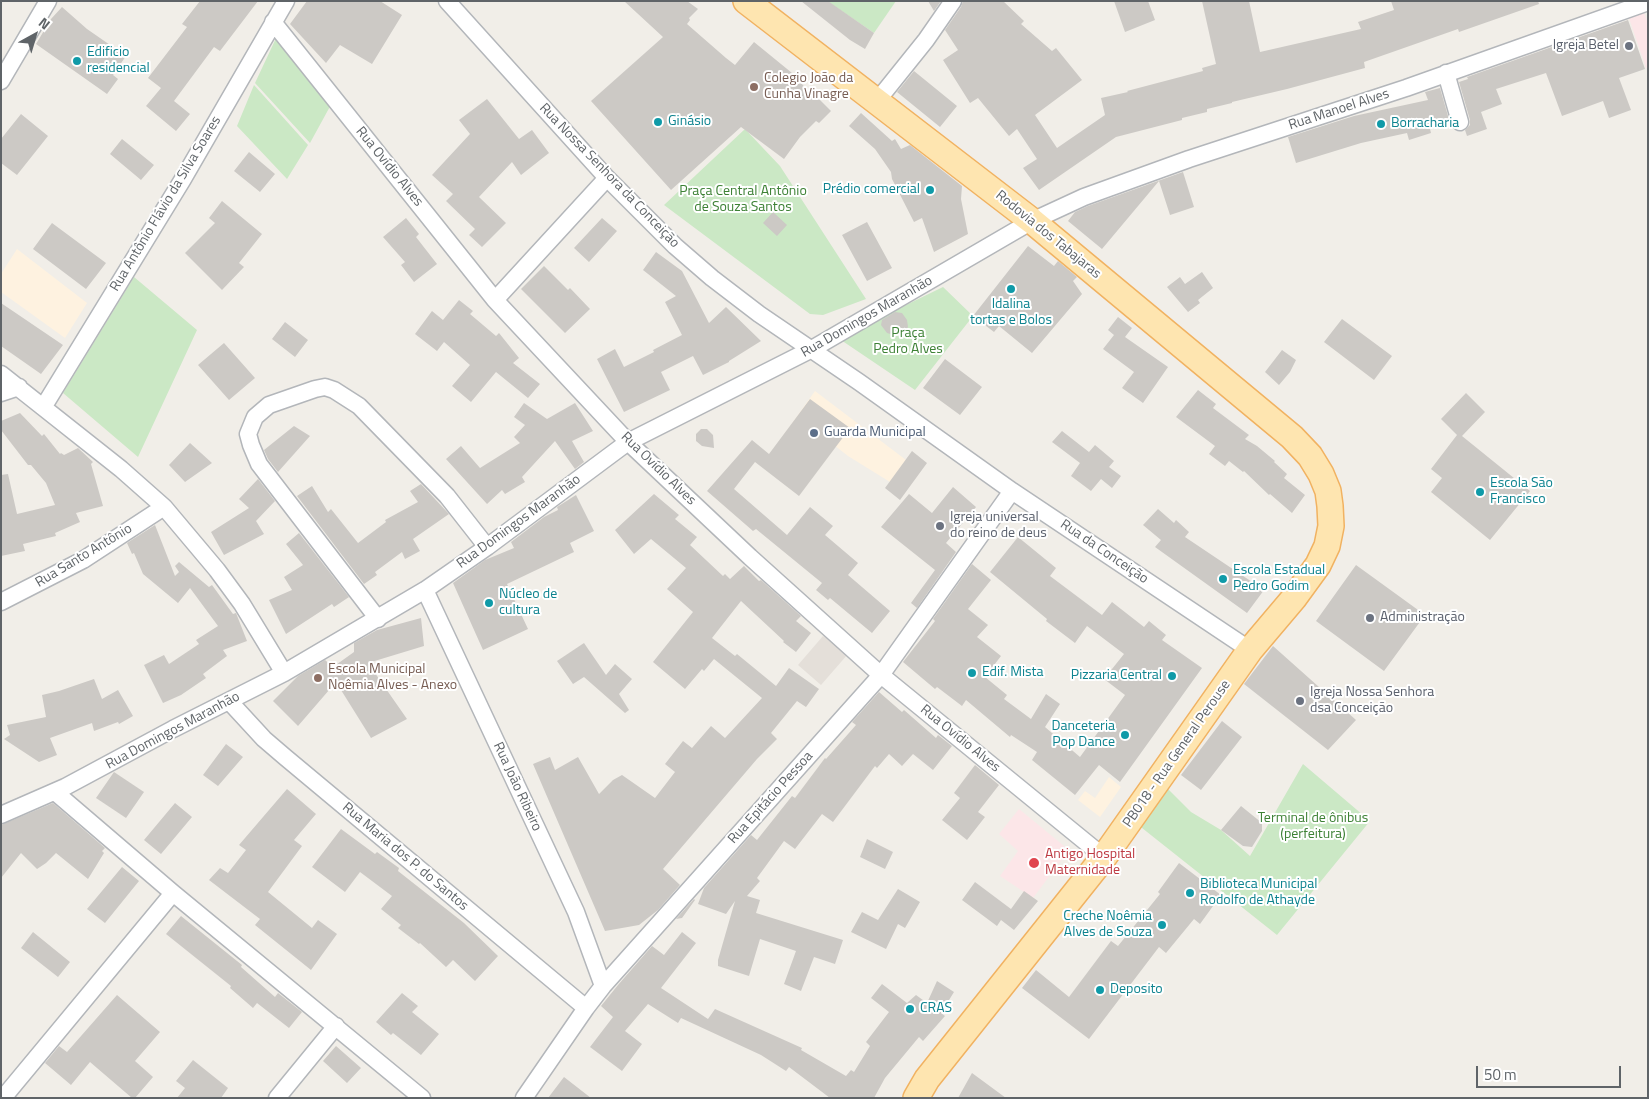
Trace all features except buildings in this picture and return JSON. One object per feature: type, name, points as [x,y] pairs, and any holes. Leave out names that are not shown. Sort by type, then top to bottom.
[{"type":"main road","name":"Rodovia dos Tabajaras","points":[[746,1],[1032,221],[1292,437],[1310,456],[1321,474],[1328,491]]},
{"type":"main road","name":"PB018 - Rua General Perouse","points":[[916,1098],[940,1064],[1104,857],[1250,650],[1294,598],[1318,565],[1327,546],[1331,526],[1328,491]]},
{"type":"street","points":[[1,81],[48,1]]},
{"type":"street","name":"Rua Antônio Flávio da Silva Soares","points":[[44,406],[183,179],[286,1]]},
{"type":"street","name":"Rua Nossa Senhora da Conceição","points":[[447,1],[607,178],[675,246],[712,278],[759,314],[812,349]]},
{"type":"street","points":[[877,101],[926,40],[953,1]]},
{"type":"street","name":"Rua Manoel Alves","points":[[1032,221],[1084,197],[1172,165],[1406,88],[1648,2]]},
{"type":"street","name":"Rua Ovídio Alves","points":[[273,22],[496,300],[628,442],[750,557],[881,675],[1104,857]]},
{"type":"street","points":[[1446,73],[1460,122]]},
{"type":"street","points":[[496,300],[607,178]]},
{"type":"street","name":"Rua Domingos Maranhão","points":[[1,815],[56,792],[284,673],[378,619],[425,590],[487,547],[628,442],[812,349],[1032,221]]},
{"type":"street","name":"Rua da Conceição","points":[[812,349],[1012,491],[1250,650]]},
{"type":"street","points":[[1,374],[44,406],[164,507],[237,597],[284,673]]},
{"type":"street","points":[[1,393],[19,387]]},
{"type":"street","points":[[378,619],[259,464],[248,434],[255,417],[269,406],[314,389],[325,387],[334,390],[359,406],[447,496],[487,547]]},
{"type":"street","name":"Rua Epitácio Pessoa","points":[[524,1098],[603,986],[881,675],[1012,491]]},
{"type":"street","name":"Rua Santo Antônio","points":[[1,602],[83,560],[164,507]]},
{"type":"street","name":"Rua João Ribeiro","points":[[425,590],[576,912],[603,986]]},
{"type":"street","name":"Rua Maria dos P. do Santos","points":[[229,701],[264,739],[284,757],[586,1008]]},
{"type":"street","points":[[56,792],[172,893],[422,1098]]},
{"type":"street","points":[[3,1098],[172,893]]},
{"type":"street","points":[[277,1098],[336,1026]]},
{"type":"shaded area","points":[[1644,13],[1648,23],[1648,67],[1646,68],[1629,18]]},
{"type":"shaded area","points":[[17,249],[87,303],[65,338],[1,292],[1,274]]},
{"type":"shaded area","points":[[815,391],[906,460],[890,482],[834,445],[773,450]]},
{"type":"shaded area","points":[[823,636],[848,654],[821,685],[798,665]]},
{"type":"shaded area","points":[[1109,777],[1121,787],[1100,817],[1078,800],[1085,791],[1095,798]]},
{"type":"shaded area","name":"Antigo Hospital Maternidade","points":[[1019,809],[1069,850],[1033,898],[1000,876],[1018,851],[999,834]]},
{"type":"green space","points":[[827,1],[896,1],[874,33]]},
{"type":"green space","points":[[278,34],[333,101],[310,143],[255,83]]},
{"type":"green space","points":[[254,85],[308,145],[287,179],[237,126]]},
{"type":"green space","name":"Praça Central Antônio de Souza Santos","points":[[745,129],[780,166],[866,299],[823,315],[810,314],[664,205]]},
{"type":"green space","points":[[134,277],[197,330],[138,457],[63,393]]},
{"type":"green space","name":"Praça Pedro Alves","points":[[943,287],[973,316],[915,390],[838,338]]},
{"type":"green space","name":"Terminal de ônibus (perfeitura)","points":[[1303,764],[1370,821],[1277,935],[1137,824],[1166,787],[1191,812],[1221,830],[1250,856]]},
{"type":"place","name":"Igreja Betel","points":[[1629,46]]},
{"type":"place","name":"Edificio residencial","points":[[77,61]]},
{"type":"place","name":"Colegio João da Cunha Vinagre","points":[[754,87]]},
{"type":"place","name":"Ginásio","points":[[658,122]]},
{"type":"place","name":"Borracharia","points":[[1381,124]]},
{"type":"place","name":"Prédio comercial","points":[[930,190]]},
{"type":"place","name":"Idalina tortas e Bolos","points":[[1011,289]]},
{"type":"place","name":"Guarda Municipal","points":[[814,433]]},
{"type":"place","name":"Escola São Francisco","points":[[1480,492]]},
{"type":"place","name":"Igreja universal do reino de deus","points":[[940,526]]},
{"type":"place","name":"Escola Estadual Pedro Godim","points":[[1223,579]]},
{"type":"place","name":"Núcleo de cultura","points":[[489,603]]},
{"type":"place","name":"Administração","points":[[1370,618]]},
{"type":"place","name":"Edif. Mista","points":[[972,673]]},
{"type":"place","name":"Pizzaria Central","points":[[1172,676]]},
{"type":"place","name":"Escola Municipal Noêmia Alves - Anexo","points":[[318,678]]},
{"type":"place","name":"Igreja Nossa Senhora dsa Conceição","points":[[1300,701]]},
{"type":"place","name":"Danceteria Pop Dance","points":[[1125,735]]},
{"type":"place","name":"Antigo Hospital Maternidade","points":[[1034,863]]},
{"type":"place","name":"Biblioteca Municipal Rodolfo de Athayde","points":[[1190,893]]},
{"type":"place","name":"Creche Noêmia Alves de Souza","points":[[1162,925]]},
{"type":"place","name":"Deposito","points":[[1100,990]]},
{"type":"place","name":"CRAS","points":[[910,1009]]}]
